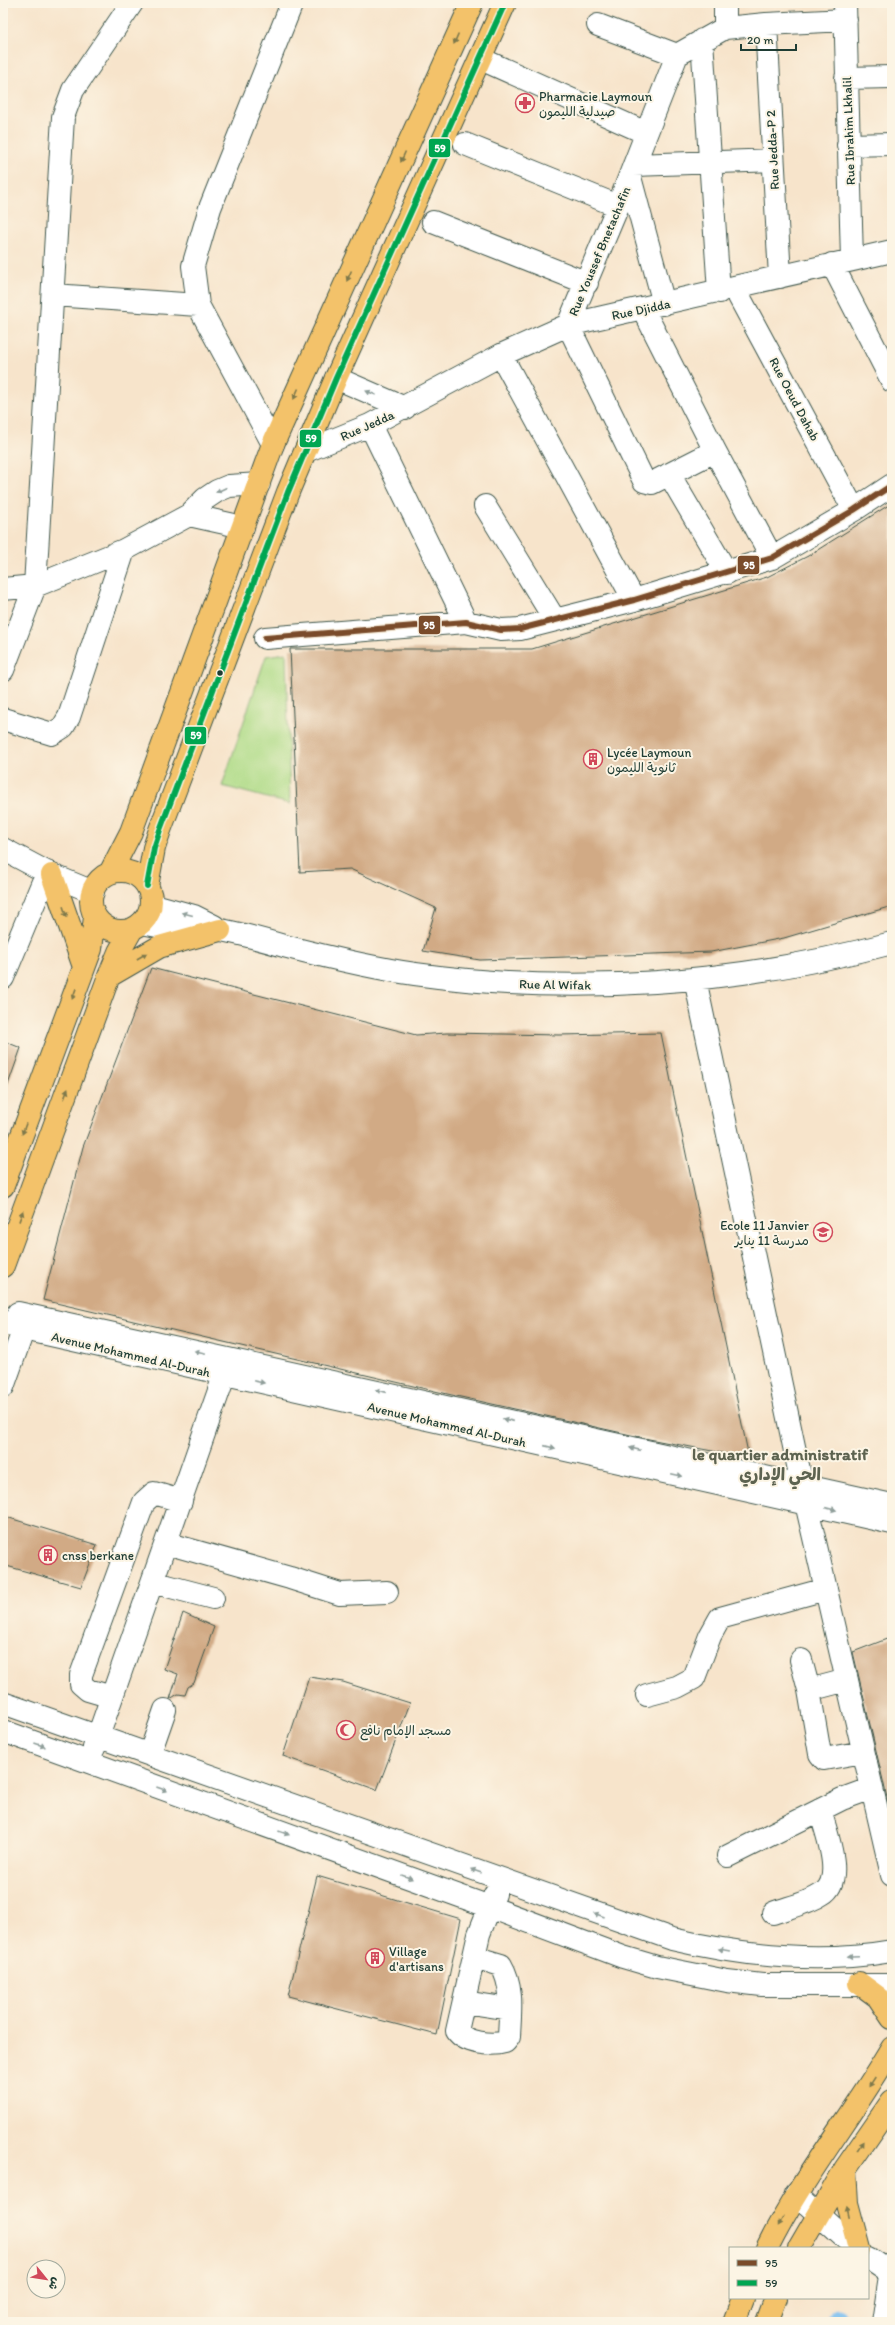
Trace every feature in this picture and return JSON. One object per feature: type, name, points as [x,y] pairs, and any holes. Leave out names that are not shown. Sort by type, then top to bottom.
[{"type":"main road","points":[[110,873],[132,832],[273,444],[472,3]]},
{"type":"main road","points":[[3,1266],[108,976],[122,944],[143,910],[154,848],[160,830],[266,547],[336,378],[481,59],[504,3]]},
{"type":"main road","points":[[3,1186],[93,941],[95,917],[91,900],[93,892],[102,877],[110,873],[127,871],[135,874],[143,910]]},
{"type":"main road","points":[[49,874],[84,967]]},
{"type":"main road","points":[[95,917],[102,924],[111,929],[143,910]]},
{"type":"main road","points":[[108,976],[159,947],[220,930]]},
{"type":"main road","points":[[859,1983],[878,1997],[892,2018]]},
{"type":"main road","points":[[768,2247],[796,2194],[892,2048]]},
{"type":"main road","points":[[800,2247],[845,2169],[892,2101]]},
{"type":"main road","points":[[845,2169],[847,2203],[860,2247]]},
{"type":"main road","points":[[734,2322],[743,2299]]},
{"type":"main road","points":[[767,2322],[776,2299]]},
{"type":"street","points":[[3,670],[35,586],[63,117],[73,90],[132,3]]},
{"type":"street","points":[[273,444],[198,305],[193,266],[210,208],[292,3]]},
{"type":"street","points":[[725,28],[726,3]]},
{"type":"street","points":[[598,25],[677,55],[725,28],[766,24],[846,12]]},
{"type":"street","name":"Rue Ibrahim Lkhalil","points":[[842,262],[848,145],[846,12]]},
{"type":"street","name":"Rue Jedda-P 2","points":[[766,24],[780,277]]},
{"type":"street","points":[[702,40],[710,163],[727,290]]},
{"type":"street","name":"Rue Youssef Bnetachafin","points":[[568,325],[587,283],[677,55]]},
{"type":"street","points":[[481,59],[646,133]]},
{"type":"street","points":[[846,78],[892,77]]},
{"type":"street","points":[[465,144],[618,206]]},
{"type":"street","points":[[848,145],[892,144]]},
{"type":"street","points":[[632,171],[710,163],[773,160]]},
{"type":"street","name":"Rue Youssef Bnetachafin","points":[[632,171],[664,304]]},
{"type":"street","points":[[434,222],[587,283]]},
{"type":"street","name":"Rue Djidda","points":[[405,408],[501,355],[568,325],[727,290],[892,251]]},
{"type":"street","points":[[842,262],[892,381]]},
{"type":"street","name":"Rue Oeud Dahab","points":[[727,290],[854,510]]},
{"type":"street","points":[[53,295],[198,305]]},
{"type":"street","points":[[643,309],[715,451],[772,558]]},
{"type":"street","points":[[568,325],[644,481],[652,483],[715,451]]},
{"type":"street","points":[[501,355],[634,600]]},
{"type":"street","points":[[336,378],[405,408]]},
{"type":"street","name":"Rue Jedda","points":[[306,451],[370,425],[405,408]]},
{"type":"street","points":[[370,425],[466,622]]},
{"type":"street","points":[[669,474],[727,573]]},
{"type":"street","points":[[3,589],[35,586],[124,550],[189,516],[205,499],[217,491],[229,486],[259,484]]},
{"type":"street","points":[[265,638],[466,622],[501,630],[520,629],[634,600],[727,573],[772,558],[854,510],[892,485]]},
{"type":"street","points":[[485,506],[555,620]]},
{"type":"street","points":[[189,516],[243,527]]},
{"type":"street","points":[[3,719],[52,734],[66,723],[78,693],[124,550]]},
{"type":"street","points":[[3,850],[49,874],[93,892]]},
{"type":"street","points":[[3,978],[49,874]]},
{"type":"street","name":"Rue Al Wifak","points":[[143,910],[168,928],[220,930],[344,961],[414,974],[484,982],[570,986],[625,985],[695,979],[788,966],[892,943]]},
{"type":"street","points":[[695,979],[804,1494],[892,1876]]},
{"type":"street","name":"Avenue Mohammed Al-Durah","points":[[3,1312],[26,1322],[804,1494],[892,1505]]},
{"type":"street","name":"Avenue Mohammed Al-Durah","points":[[3,1322],[26,1322]]},
{"type":"street","points":[[3,1387],[26,1322]]},
{"type":"street","points":[[88,1763],[227,1367]]},
{"type":"street","points":[[112,1697],[84,1688],[80,1684],[81,1675],[144,1502],[154,1494],[181,1501]]},
{"type":"street","name":"Avenue Mohammed Al-Durah","points":[[804,1494],[892,1523]]},
{"type":"street","points":[[166,1543],[290,1578],[340,1594],[387,1592]]},
{"type":"street","points":[[152,1582],[213,1598]]},
{"type":"street","points":[[647,1695],[677,1687],[694,1678],[720,1618],[826,1589]]},
{"type":"street","points":[[801,1660],[809,1690],[820,1754],[824,1759],[863,1752]]},
{"type":"street","points":[[809,1690],[847,1680]]},
{"type":"street","points":[[3,1703],[150,1753],[636,1928],[708,1948],[781,1957],[864,1955],[892,1951]]},
{"type":"street","points":[[150,1753],[165,1710]]},
{"type":"street","points":[[3,1732],[490,1907],[623,1957],[692,1975],[762,1984],[798,1986],[859,1983],[892,1985]]},
{"type":"street","points":[[728,1856],[842,1799],[872,1788]]},
{"type":"street","points":[[773,1913],[824,1894],[831,1882],[834,1871],[830,1847],[820,1810]]},
{"type":"street","points":[[474,1957],[501,1965],[506,1974],[510,1991],[509,2037],[505,2042],[499,2044],[473,2041],[461,2037],[457,2031],[479,1934],[500,1880]]},
{"type":"street","points":[[464,2002],[510,2009]]},
{"type":"street","points":[[796,2194],[817,2215],[855,2247]]},
{"type":"street","points":[[869,2258],[891,2268],[883,2322]]},
{"type":"green space","points":[[286,653],[290,804],[222,786],[266,656]]},
{"type":"building","name":"Lycée Laymoun ثانوية الليمون","points":[[892,503],[892,906],[784,938],[711,952],[480,960],[423,951],[436,908],[350,869],[300,872],[290,649],[532,649],[767,577],[808,556]]},
{"type":"building","points":[[151,968],[416,1035],[447,1033],[559,1035],[661,1033],[749,1458],[649,1439],[452,1395],[43,1300],[83,1147]]},
{"type":"building","points":[[6,1042],[21,1048],[5,1093],[3,1092],[3,1050]]},
{"type":"building","name":"cnss berkane","points":[[3,1516],[97,1545],[81,1587],[3,1565]]},
{"type":"building","points":[[183,1613],[214,1627],[194,1683],[188,1687],[185,1695],[178,1694],[170,1699],[178,1674],[164,1669]]},
{"type":"building","points":[[892,1637],[892,1802],[888,1802],[853,1652]]},
{"type":"building","name":"مسجد الإمام نافع","points":[[309,1677],[343,1682],[410,1703],[377,1790],[283,1756]]},
{"type":"building","name":"Village d'artisans","points":[[317,1876],[461,1919],[437,2035],[288,1996]]},
{"type":"waterway","points":[[837,2322],[838,2318]]},
{"type":"transit line","name":"59","points":[[147,886],[154,848],[160,830],[288,492],[336,378],[505,3]]},
{"type":"transit line","name":"95","points":[[265,638],[466,622],[501,630],[520,629],[634,600],[772,558],[854,510],[892,485]]},
{"type":"place","name":"Pharmacie Laymoun صيدلية الليمون","points":[[525,103]]},
{"type":"place","name":"Lycée Laymoun ثانوية الليمون","points":[[593,759]]},
{"type":"place","name":"Ecole 11 Janvier مدرسة 11 يناير","points":[[823,1232]]},
{"type":"place","name":"cnss berkane","points":[[48,1555]]},
{"type":"place","name":"مسجد الإمام نافع","points":[[346,1730]]},
{"type":"place","name":"Village d'artisans","points":[[375,1958]]},
{"type":"district","name":"le quartier administratif الحي الإداري","points":[[780,1464]]}]
